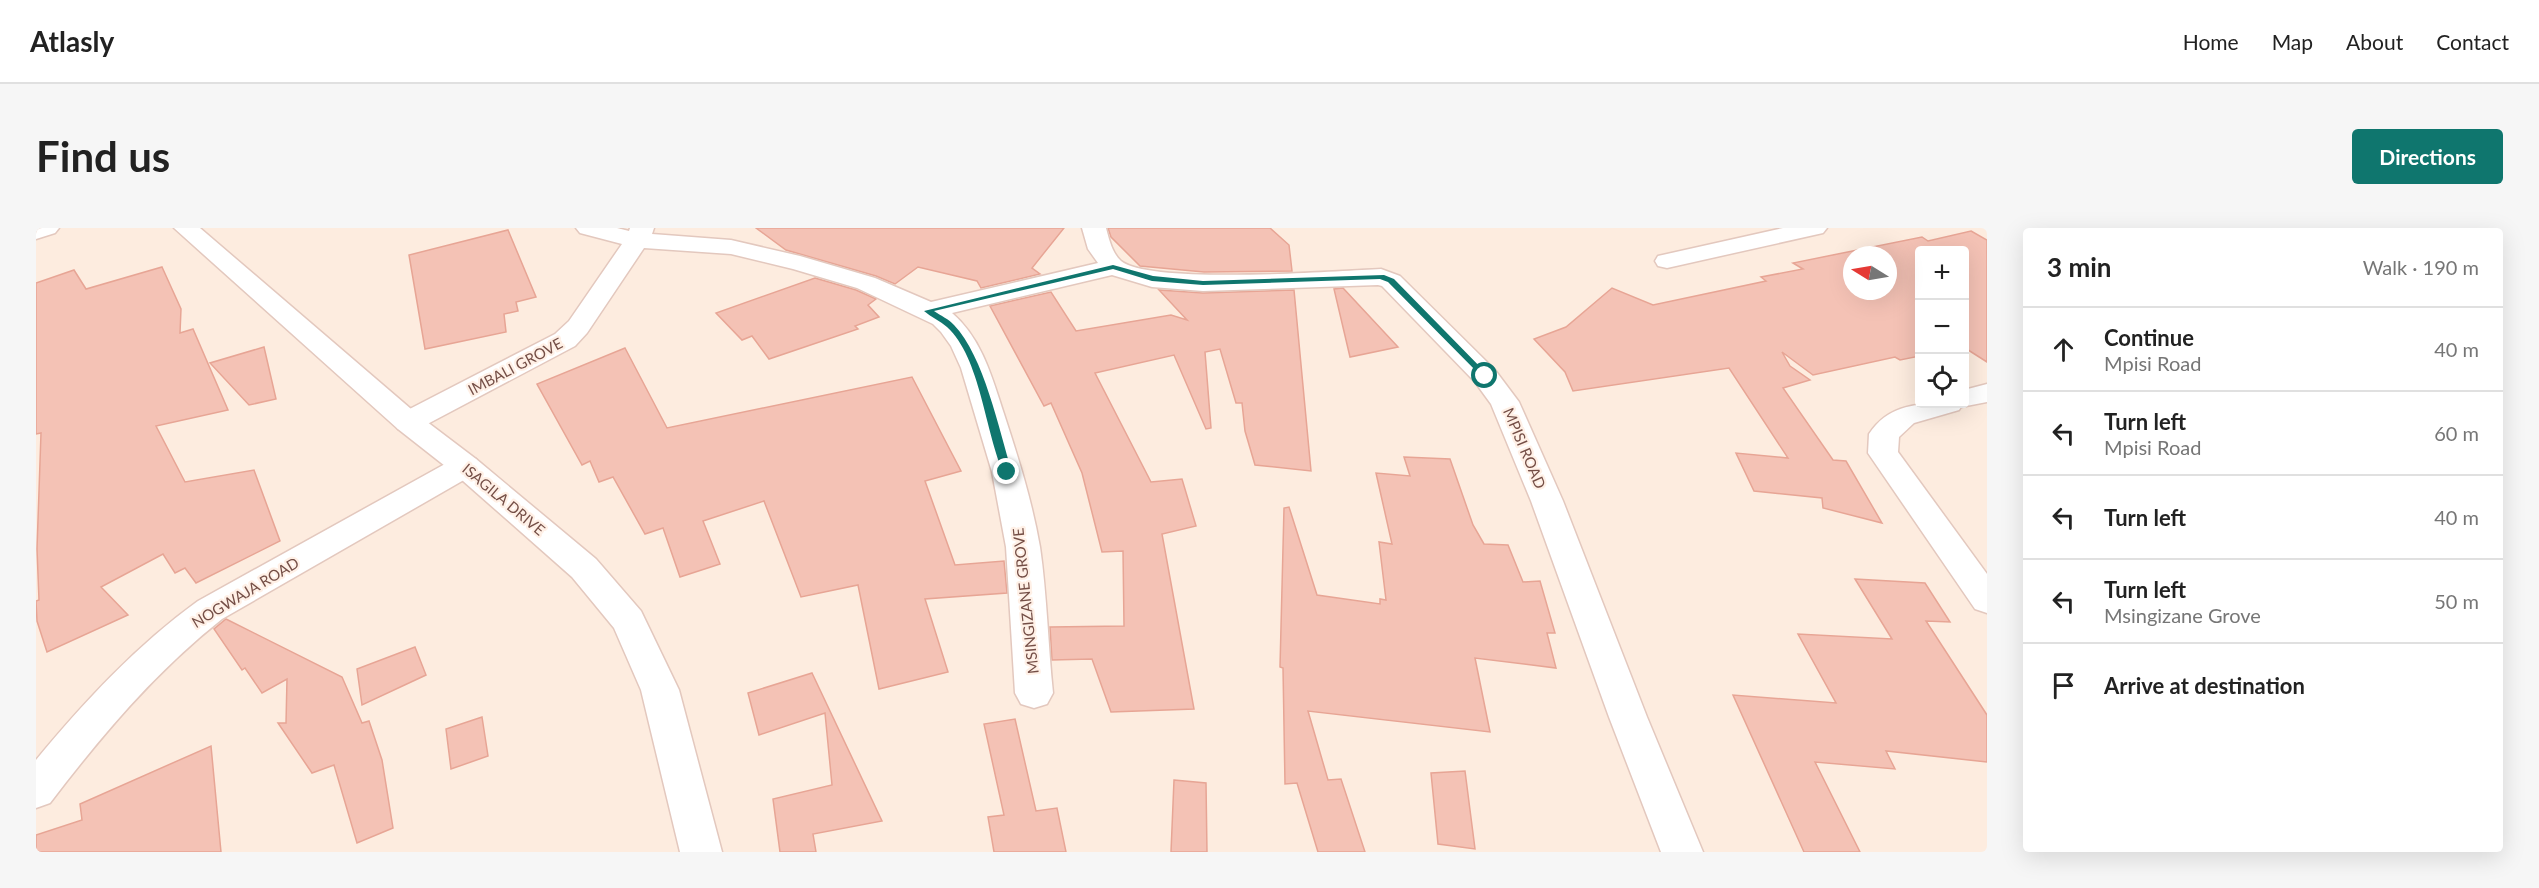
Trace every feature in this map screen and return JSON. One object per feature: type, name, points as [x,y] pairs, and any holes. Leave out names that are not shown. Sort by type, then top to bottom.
[{"type":"street","points":[[36,232],[48,228]]},
{"type":"street","name":"ISAGILA DRIVE","points":[[186,228],[408,422],[465,466],[584,568],[628,621],[660,690],[702,852]]},
{"type":"street","name":"MSINGIZANE GROVE","points":[[588,228],[730,247],[800,263],[866,283],[928,311],[951,326],[965,346],[975,368],[1007,472],[1023,547],[1034,693]]},
{"type":"street","points":[[928,311],[1113,267],[1100,249],[1094,228]]},
{"type":"street","points":[[1667,261],[1815,228]]},
{"type":"street","name":"IMBALI GROVE","points":[[408,422],[565,340],[578,327],[639,234]]},
{"type":"street","name":"MPISI ROAD","points":[[1113,267],[1152,279],[1203,283],[1381,277],[1391,281],[1454,343],[1485,376],[1505,402],[1547,501],[1628,717],[1682,852]]},
{"type":"street","points":[[1969,398],[1987,393]]},
{"type":"street","points":[[1934,408],[1904,416],[1884,434],[1883,453],[1987,600]]},
{"type":"street","name":"NOGWAJA ROAD","points":[[36,790],[76,740],[139,669],[179,632],[210,610],[465,466]]},
{"type":"building","points":[[756,228],[1064,228],[1032,268],[1040,274],[981,288],[977,281],[918,267],[895,284],[876,276],[786,250]]},
{"type":"building","points":[[1108,228],[1270,228],[1289,245],[1292,271],[1204,272],[1140,266],[1111,237]]},
{"type":"building","points":[[508,230],[536,297],[516,302],[518,311],[504,314],[506,332],[425,349],[409,255]]},
{"type":"building","points":[[1971,231],[1987,240],[1987,362],[1969,351],[1969,246],[1915,246],[1915,357],[1900,360],[1895,357],[1813,375],[1782,352],[1790,366],[1810,380],[1783,388],[1833,460],[1846,461],[1882,523],[1823,508],[1822,498],[1754,491],[1736,453],[1788,458],[1729,368],[1573,391],[1565,372],[1534,339],[1566,327],[1612,288],[1653,305],[1766,281],[1761,277],[1803,269],[1793,263],[1843,253],[1843,300],[1897,300],[1897,246],[1877,246],[1922,237],[1928,241]]},
{"type":"building","points":[[162,267],[181,309],[180,333],[193,329],[228,410],[156,426],[185,482],[254,470],[280,541],[196,583],[185,568],[175,573],[163,554],[101,587],[128,615],[47,652],[37,621],[36,601],[39,600],[37,549],[41,433],[36,434],[36,283],[74,270],[86,289]]},
{"type":"building","points":[[815,278],[856,290],[876,299],[868,305],[879,317],[855,326],[858,329],[769,359],[752,336],[742,340],[716,313]]},
{"type":"building","points":[[1343,288],[1398,347],[1350,357],[1334,289]]},
{"type":"building","points":[[1159,290],[1203,293],[1294,290],[1311,471],[1255,465],[1245,431],[1242,403],[1236,403],[1220,349],[1205,352],[1211,428],[1206,429],[1174,355],[1095,373],[1151,482],[1182,479],[1196,526],[1162,534],[1194,709],[1111,712],[1092,659],[1052,660],[1050,627],[1124,626],[1123,551],[1102,552],[1082,473],[1051,403],[1044,406],[990,306],[1051,292],[1076,331],[1171,315],[1187,320]]},
{"type":"building","points":[[264,347],[276,399],[249,405],[210,363]]},
{"type":"building","points":[[625,348],[667,428],[912,377],[961,471],[925,481],[955,565],[1004,561],[1007,593],[925,599],[948,672],[879,689],[858,585],[801,597],[764,501],[703,521],[720,564],[680,577],[663,528],[645,534],[613,477],[599,482],[590,461],[582,465],[537,384]]},
{"type":"building","points":[[1404,457],[1450,459],[1473,525],[1484,544],[1508,545],[1523,582],[1540,581],[1555,633],[1547,633],[1556,668],[1475,658],[1490,732],[1308,711],[1328,780],[1341,779],[1365,852],[1318,852],[1297,783],[1285,784],[1283,668],[1280,667],[1284,508],[1289,507],[1317,595],[1380,604],[1380,599],[1386,600],[1379,542],[1392,544],[1376,473],[1410,476]]},
{"type":"building","points":[[1855,579],[1925,583],[1950,622],[1926,621],[1987,715],[1987,762],[1886,751],[1895,769],[1815,762],[1860,852],[1804,852],[1733,695],[1836,703],[1798,634],[1892,639]]},
{"type":"building","points":[[226,619],[342,677],[362,723],[369,721],[382,760],[393,828],[357,843],[334,765],[312,773],[278,723],[286,723],[287,679],[262,693],[245,668],[242,670],[214,629]]},
{"type":"building","points":[[415,647],[426,675],[362,705],[357,669]]},
{"type":"building","points":[[812,673],[882,821],[813,834],[816,852],[780,852],[773,799],[832,785],[825,713],[759,735],[748,693]]},
{"type":"building","points":[[482,717],[488,756],[451,769],[446,729]]},
{"type":"building","points":[[1015,719],[1036,811],[1057,808],[1066,852],[994,852],[988,817],[1004,815],[984,724]]},
{"type":"building","points":[[211,746],[221,852],[36,852],[36,835],[82,820],[80,804]]},
{"type":"building","points":[[1465,771],[1475,849],[1438,844],[1431,773]]},
{"type":"building","points":[[1174,780],[1206,783],[1207,852],[1171,852]]},
{"type":"route","points":[[1007,472],[988,406],[965,346],[951,326],[928,311],[1113,267],[1152,279],[1203,283],[1381,277],[1391,281],[1485,376]]}]
